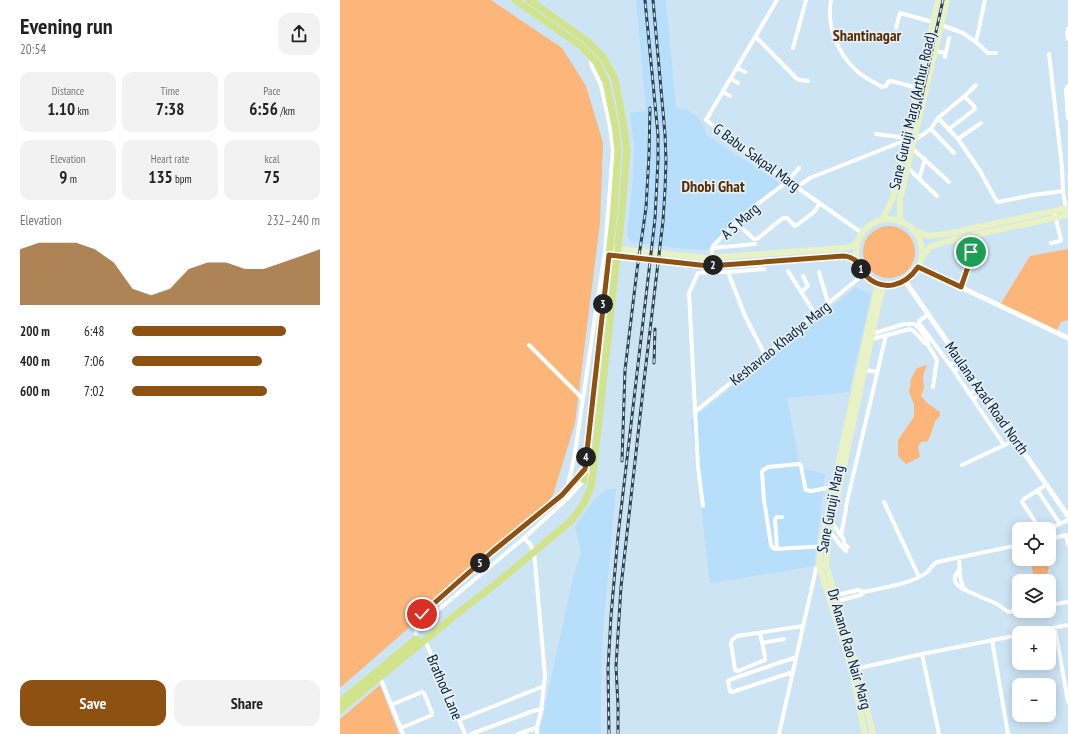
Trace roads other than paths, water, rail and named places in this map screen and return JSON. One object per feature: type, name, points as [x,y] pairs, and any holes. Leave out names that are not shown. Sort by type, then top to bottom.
[{"type":"main road","points":[[515,0],[581,46],[597,63],[606,82],[615,126],[618,150],[614,210],[584,480]]},
{"type":"main road","points":[[340,702],[425,640],[572,520],[584,503],[591,487],[627,150],[624,122],[615,79],[603,57],[586,40],[529,0]]},
{"type":"main road","name":"Sane Guruji Marg (Arthur Road)","points":[[882,220],[892,198],[938,0]]},
{"type":"main road","name":"Sane Guruji Marg (Arthur Road)","points":[[900,222],[900,200],[946,0]]},
{"type":"main road","points":[[901,159],[909,161]]},
{"type":"main road","points":[[896,182],[904,184]]},
{"type":"main road","points":[[913,230],[928,236],[946,234],[1067,212]]},
{"type":"main road","points":[[921,258],[930,247],[947,241],[1054,214]]},
{"type":"main road","points":[[882,220],[891,220],[907,225],[919,238],[921,258],[918,267],[914,274],[900,283],[881,284],[871,280],[864,274],[857,262],[856,252],[862,233],[871,225],[882,220]]},
{"type":"main road","points":[[617,252],[708,258],[842,248],[850,247],[858,242]]},
{"type":"main road","points":[[609,251],[709,266],[843,256],[851,258],[857,262]]},
{"type":"main road","name":"Sane Guruji Marg","points":[[862,372],[872,336],[881,284]]},
{"type":"main road","name":"Sane Guruji Marg","points":[[826,565],[827,546],[841,468],[881,284]]},
{"type":"main road","name":"Sane Guruji Marg","points":[[819,565],[820,546],[834,487],[841,468]]},
{"type":"main road","name":"Dr Anand Rao Nair Marg","points":[[819,565],[854,669],[865,734]]},
{"type":"main road","name":"Dr Anand Rao Nair Marg","points":[[826,565],[873,734]]},
{"type":"main road","points":[[340,710],[416,639]]},
{"type":"street","name":"G Babu Sakpal Marg","points":[[777,0],[706,120],[788,181],[862,233]]},
{"type":"street","points":[[793,48],[806,0]]},
{"type":"street","points":[[831,0],[829,10],[833,35],[838,48],[858,72],[882,88],[890,81],[918,88]]},
{"type":"street","points":[[976,42],[985,0]]},
{"type":"street","points":[[896,28],[900,13],[933,22],[963,33],[988,53],[996,53]]},
{"type":"street","points":[[1068,29],[1068,39]]},
{"type":"street","points":[[756,37],[796,78],[808,81]]},
{"type":"street","points":[[935,51],[945,55],[949,38]]},
{"type":"street","points":[[1049,54],[1062,167],[1063,191],[1067,212]]},
{"type":"street","points":[[567,488],[574,459],[605,250],[613,150],[610,127],[601,85],[592,67],[590,56]]},
{"type":"street","points":[[737,68],[745,72]]},
{"type":"street","points":[[730,79],[738,83]]},
{"type":"street","points":[[797,187],[810,178],[905,141],[914,140],[930,128],[938,118],[976,85]]},
{"type":"street","points":[[1068,86],[1066,89],[1068,118]]},
{"type":"street","points":[[723,92],[730,96]]},
{"type":"street","points":[[949,129],[975,109],[964,96]]},
{"type":"street","points":[[938,118],[958,139],[980,171],[998,202],[1063,191]]},
{"type":"street","points":[[958,139],[981,123]]},
{"type":"street","points":[[930,128],[954,153]]},
{"type":"street","points":[[876,134],[905,141],[949,182]]},
{"type":"street","points":[[919,179],[925,159]]},
{"type":"street","name":"A S Marg","points":[[713,272],[714,245],[747,212],[788,181],[799,168]]},
{"type":"street","points":[[908,168],[937,196]]},
{"type":"street","points":[[736,222],[754,239],[757,239],[783,218],[787,218],[795,226],[798,225],[814,212],[820,203]]},
{"type":"street","points":[[1051,243],[1061,240],[1054,214]]},
{"type":"street","points":[[713,248],[755,244]]},
{"type":"street","points":[[961,287],[972,255],[970,250],[963,246]]},
{"type":"street","points":[[918,267],[1068,338]]},
{"type":"street","points":[[703,506],[698,467],[689,293],[698,273],[764,269]]},
{"type":"street","points":[[788,271],[815,314]]},
{"type":"street","points":[[728,272],[745,316],[765,355]]},
{"type":"street","points":[[819,272],[828,304]]},
{"type":"street","name":"Keshavrao Khadye Marg","points":[[696,411],[864,274]]},
{"type":"street","points":[[801,292],[808,286],[803,276]]},
{"type":"street","name":"Maulana Azad Road North","points":[[905,281],[1068,516]]},
{"type":"street","points":[[929,314],[919,321],[919,323],[950,365],[1004,445]]},
{"type":"street","points":[[872,336],[904,324],[914,324],[919,328],[928,341],[928,345],[937,360],[933,387]]},
{"type":"street","points":[[872,336],[886,335],[912,329],[928,345]]},
{"type":"street","points":[[841,536],[855,467],[886,335]]},
{"type":"street","points":[[529,345],[583,399]]},
{"type":"street","points":[[950,365],[960,359]]},
{"type":"street","points":[[954,371],[963,365]]},
{"type":"street","points":[[862,372],[877,372]]},
{"type":"street","points":[[969,394],[981,390]]},
{"type":"street","points":[[973,399],[981,390]]},
{"type":"street","points":[[962,465],[1015,440]]},
{"type":"street","points":[[827,546],[777,549],[771,546],[764,500],[762,472],[768,467],[798,464],[802,466],[806,490],[811,491],[834,487]]},
{"type":"street","points":[[416,647],[416,627],[422,614],[492,552],[562,495],[585,467]]},
{"type":"street","points":[[416,627],[524,538],[569,497],[594,467]]},
{"type":"street","points":[[841,468],[855,467]]},
{"type":"street","points":[[841,468],[854,473]]},
{"type":"street","points":[[1035,522],[1022,502],[1024,499],[1046,485]]},
{"type":"street","points":[[1038,490],[1060,524]]},
{"type":"street","points":[[884,502],[919,577]]},
{"type":"street","points":[[777,549],[776,519],[777,517],[782,516]]},
{"type":"street","points":[[1056,526],[1068,520]]},
{"type":"street","points":[[830,531],[842,547],[847,549],[844,544],[844,540],[832,523]]},
{"type":"street","points":[[1056,537],[1067,535],[1068,543]]},
{"type":"street","points":[[524,538],[530,544],[534,552],[545,676],[542,709],[537,734]]},
{"type":"street","points":[[829,598],[836,598],[858,590],[864,592],[909,581],[925,573],[937,562],[1012,547]]},
{"type":"street","points":[[959,558],[960,577],[967,591],[997,604],[1008,612],[1012,611]]},
{"type":"street","points":[[819,565],[826,565]]},
{"type":"street","name":"Sane Guruji Marg","points":[[779,734],[816,569],[819,565]]},
{"type":"street","points":[[1056,604],[1068,602]]},
{"type":"street","points":[[1056,628],[1068,625]]},
{"type":"street","points":[[760,633],[765,660],[738,671],[735,670],[732,640],[737,636],[803,626]]},
{"type":"street","points":[[854,669],[1012,636]]},
{"type":"street","points":[[762,643],[784,639]]},
{"type":"street","points":[[1056,639],[1068,702]]},
{"type":"street","name":"Brathod Lane","points":[[425,640],[465,734]]},
{"type":"street","points":[[992,640],[1008,734]]},
{"type":"street","points":[[922,654],[939,734]]},
{"type":"street","points":[[793,672],[732,692],[730,691],[728,680],[796,657]]},
{"type":"street","points":[[378,674],[403,734]]},
{"type":"street","points":[[459,720],[544,686]]},
{"type":"street","points":[[391,705],[422,692],[424,693],[432,715],[401,728]]},
{"type":"street","points":[[471,734],[542,709]]},
{"type":"street","points":[[518,734],[533,728],[537,728]]},
{"type":"railway","points":[[609,734],[608,669],[611,616],[618,536],[655,219],[658,160],[658,135],[645,0]]},
{"type":"railway","points":[[618,734],[616,666],[621,587],[663,221],[665,190],[665,134],[653,0]]},
{"type":"railway","points":[[917,118],[943,0]]},
{"type":"railway","points":[[622,461],[625,370],[646,208],[650,108]]},
{"type":"railway","points":[[654,363],[655,329]]},
{"type":"district","name":"Shantinagar","points":[[867,35]]},
{"type":"district","name":"Dhobi Ghat","points":[[713,186]]}]
